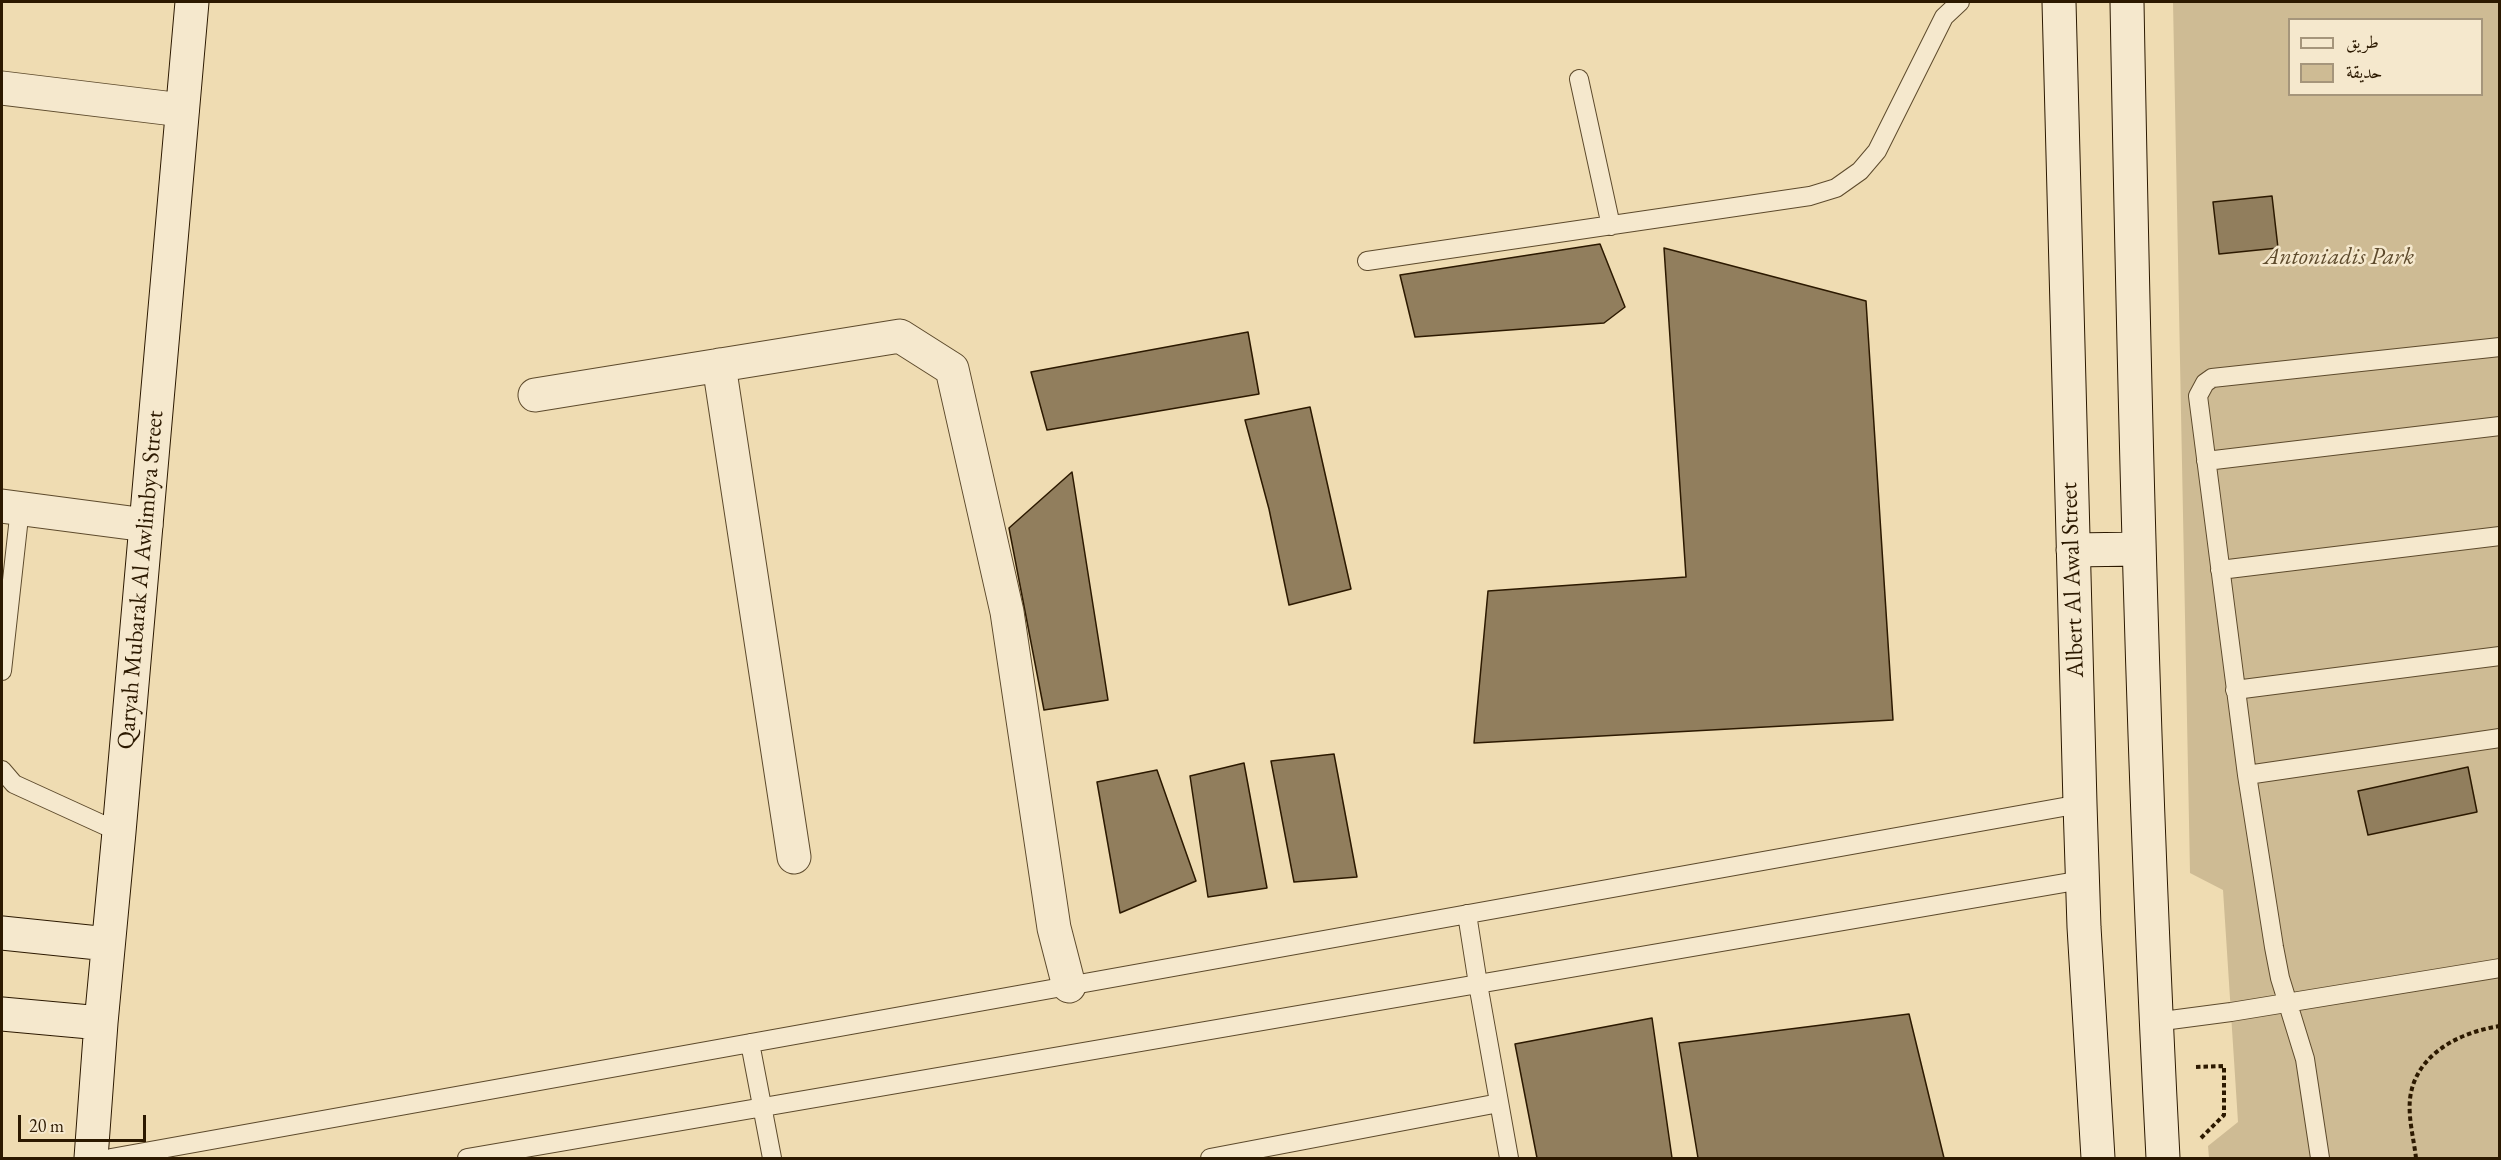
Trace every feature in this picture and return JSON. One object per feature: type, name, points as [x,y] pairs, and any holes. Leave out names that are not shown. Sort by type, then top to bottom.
[{"type":"street","name":"Qaryah Mubarak Al Awlimbya Street","points":[[91,1158],[100,1023],[120,832],[192,2]]},
{"type":"street","name":"Albert Al Awal Street","points":[[2059,2],[2082,880],[2098,1158]]},
{"type":"street","points":[[2127,2],[2139,549],[2155,1022],[2163,1158]]},
{"type":"street","points":[[2,88],[182,110]]},
{"type":"street","points":[[535,395],[900,336],[952,369],[1007,612],[1054,928],[1069,986]]},
{"type":"street","points":[[719,365],[784,778],[794,857]]},
{"type":"street","points":[[11,507],[146,525]]},
{"type":"street","points":[[2073,550],[2139,549]]},
{"type":"street","points":[[2,933],[108,944]]},
{"type":"street","points":[[2,1014],[100,1023]]},
{"type":"lane","points":[[1367,261],[1810,196],[1836,188],[1860,171],[1877,150],[1944,16],[1960,2]]},
{"type":"lane","points":[[1579,79],[1611,226]]},
{"type":"lane","points":[[2320,1158],[2305,1059],[2280,978],[2274,947],[2235,690],[2198,396],[2205,382],[2212,378],[2499,346]]},
{"type":"lane","points":[[2206,461],[2499,426]]},
{"type":"lane","points":[[2,670],[11,507]]},
{"type":"lane","points":[[2220,570],[2499,536]]},
{"type":"lane","points":[[2235,690],[2499,656]]},
{"type":"lane","points":[[2247,774],[2499,738]]},
{"type":"lane","points":[[2,770],[14,784],[120,832]]},
{"type":"lane","points":[[111,1158],[2080,804]]},
{"type":"lane","points":[[467,1158],[2082,880]]},
{"type":"lane","points":[[1467,914],[1509,1158]]},
{"type":"lane","points":[[2155,1022],[2499,968]]},
{"type":"lane","points":[[750,1043],[772,1158]]},
{"type":"lane","points":[[1210,1158],[1499,1103]]},
{"type":"path","points":[[2416,1158],[2410,1100],[2413,1084],[2420,1069],[2437,1052],[2457,1039],[2476,1030],[2499,1026]]},
{"type":"green space","name":"Antoniadis Park","points":[[2173,2],[2499,2],[2499,1158],[2209,1158],[2208,1146],[2238,1122],[2223,890],[2190,873]]},
{"type":"building","points":[[2272,196],[2278,248],[2219,254],[2213,202]]},
{"type":"building","points":[[1600,244],[1625,307],[1604,323],[1415,337],[1400,275]]},
{"type":"building","points":[[1664,248],[1866,301],[1893,720],[1474,743],[1488,591],[1686,577]]},
{"type":"building","points":[[1248,332],[1259,394],[1047,430],[1031,372]]},
{"type":"building","points":[[1310,407],[1351,589],[1289,605],[1269,509],[1245,420]]},
{"type":"building","points":[[1072,472],[1108,700],[1044,710],[1009,528]]},
{"type":"building","points":[[1334,754],[1357,877],[1294,882],[1271,761]]},
{"type":"building","points":[[1244,763],[1267,888],[1208,897],[1190,776]]},
{"type":"building","points":[[2468,767],[2477,812],[2368,835],[2358,791]]},
{"type":"building","points":[[1157,770],[1196,881],[1120,913],[1097,782]]},
{"type":"building","points":[[1909,1014],[1944,1158],[1698,1158],[1679,1043]]},
{"type":"building","points":[[1652,1018],[1672,1158],[1537,1158],[1515,1044]]}]
